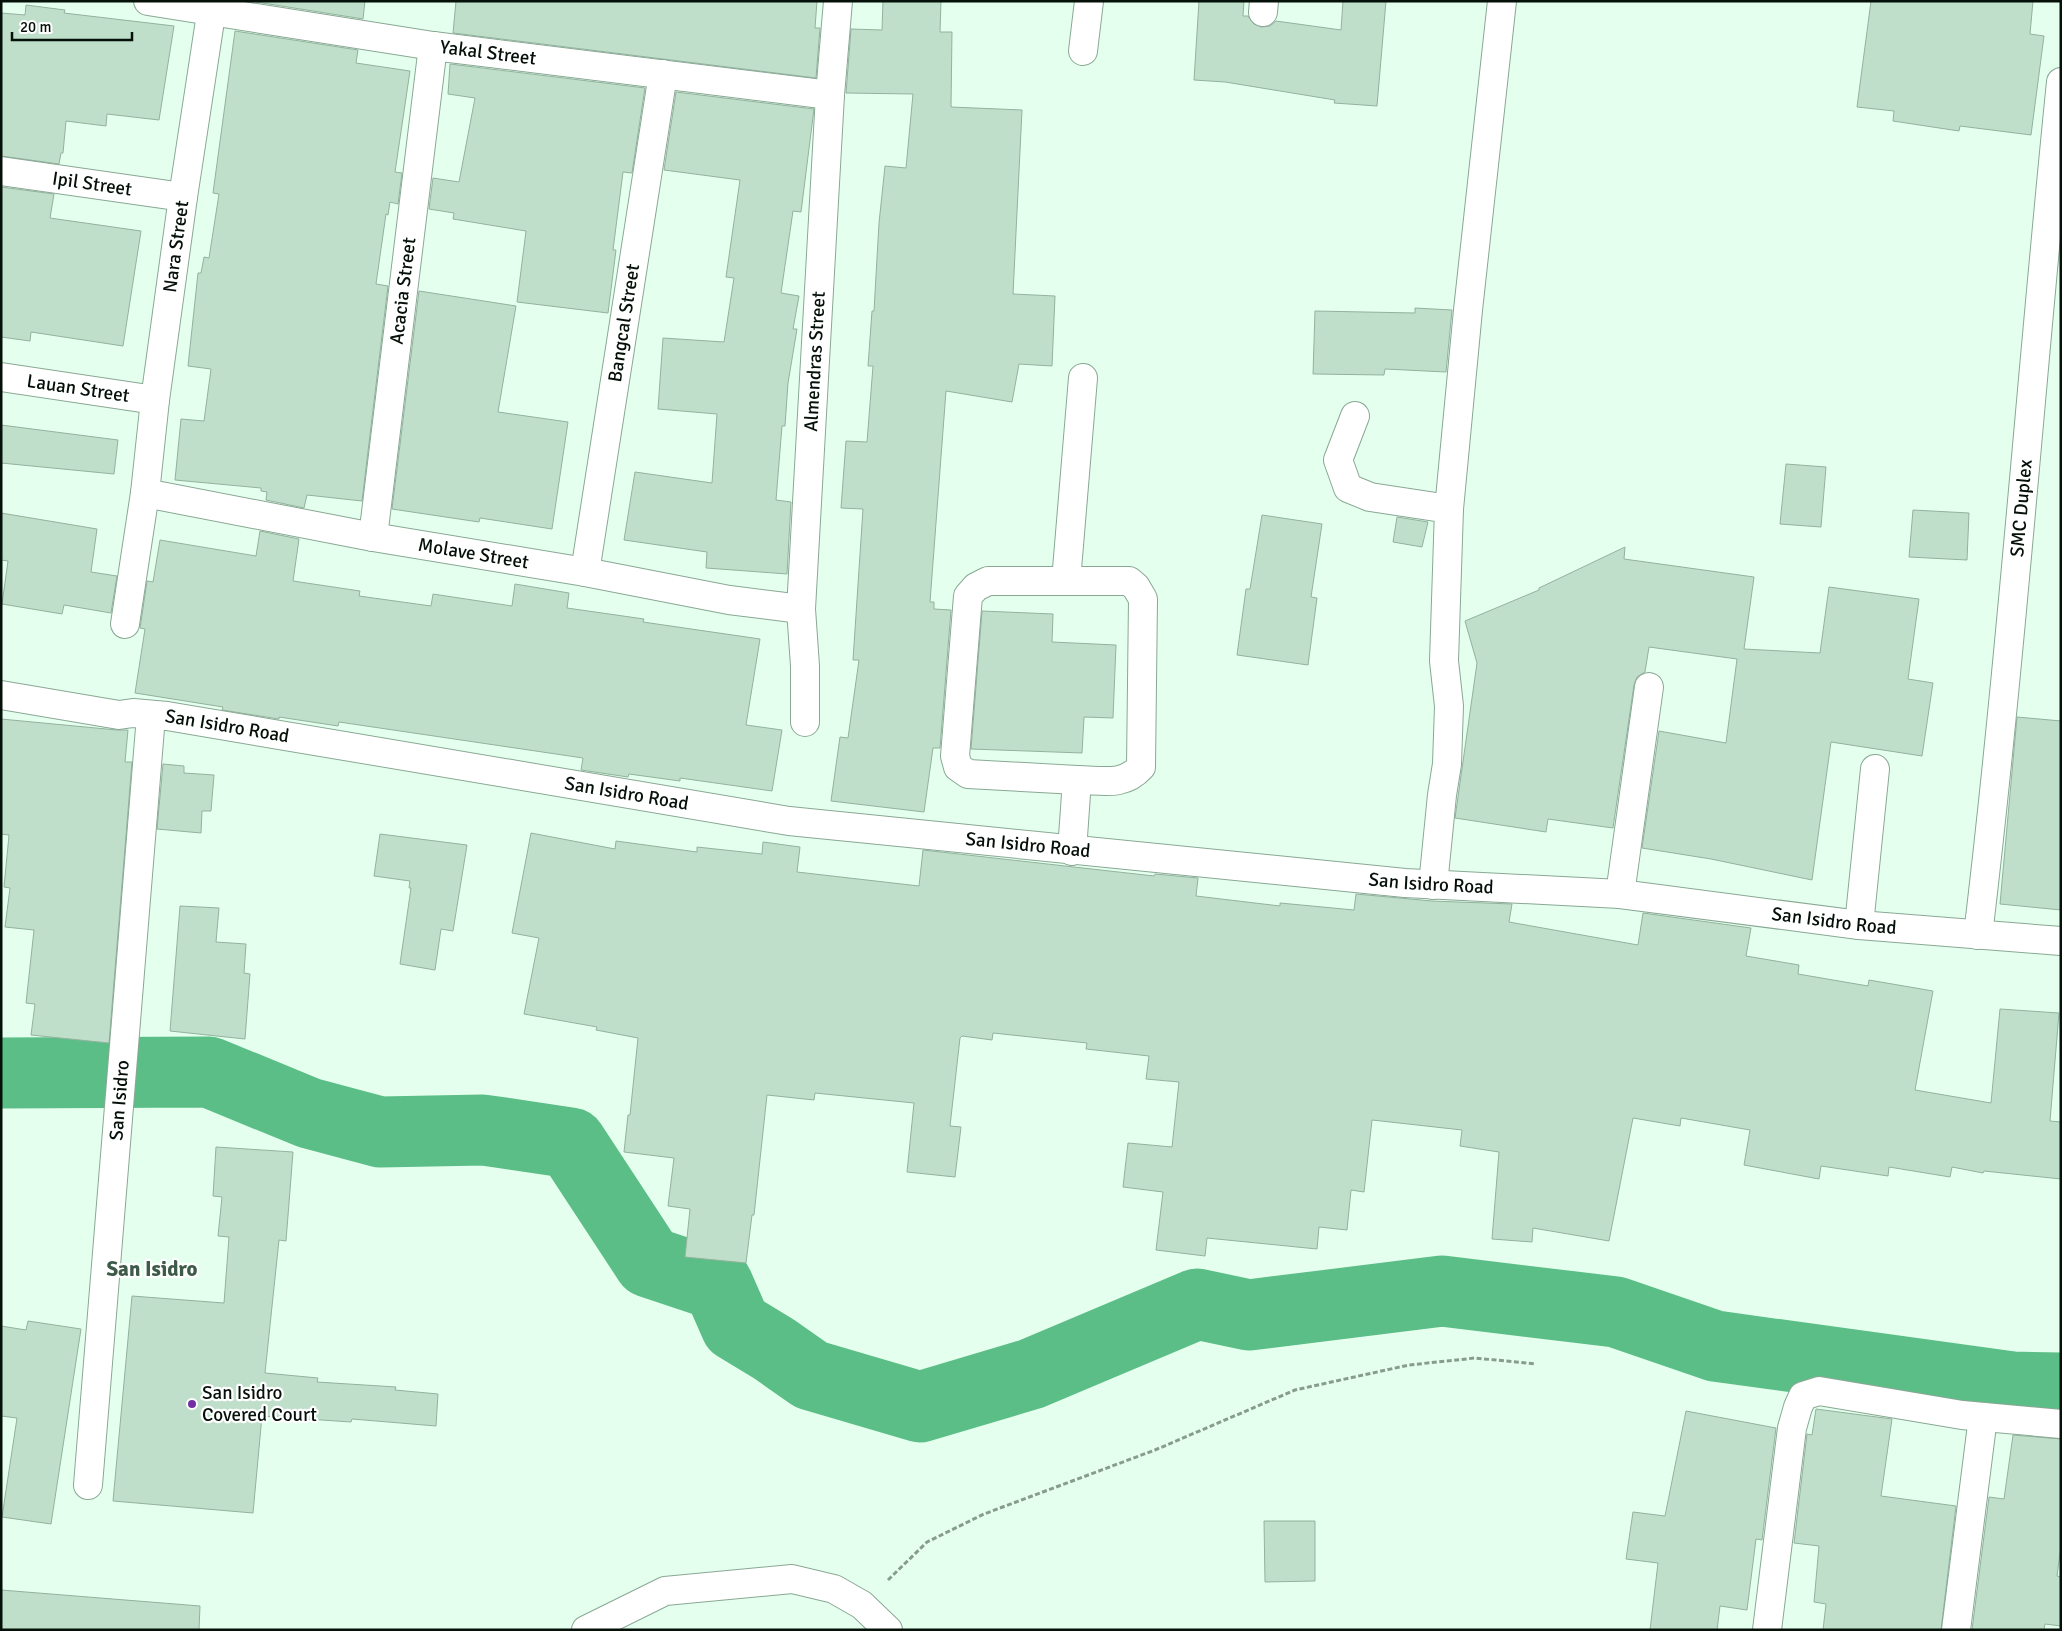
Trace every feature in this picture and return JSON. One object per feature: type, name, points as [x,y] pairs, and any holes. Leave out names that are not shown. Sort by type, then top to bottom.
[{"type":"street","name":"Yakal Street","points":[[148,1],[213,6],[433,46],[830,95]]},
{"type":"street","name":"Almendras Street","points":[[805,722],[805,666],[801,609],[830,95],[838,1]]},
{"type":"street","points":[[1083,50],[1088,1]]},
{"type":"street","points":[[1433,885],[1447,764],[1449,706],[1444,661],[1449,509],[1469,301],[1502,1]]},
{"type":"street","name":"Nara Street","points":[[125,624],[146,493],[155,400],[183,197],[213,6]]},
{"type":"street","name":"Acacia Street","points":[[373,537],[433,46]]},
{"type":"street","name":"Bangcal Street","points":[[585,572],[663,74]]},
{"type":"street","name":"SMC Duplex","points":[[1978,934],[2051,283],[2061,82]]},
{"type":"street","name":"Ipil Street","points":[[1,172],[183,197]]},
{"type":"street","name":"Lauan Street","points":[[1,377],[155,400]]},
{"type":"street","points":[[1066,581],[1082,378]]},
{"type":"street","points":[[1355,416],[1338,460],[1348,488],[1370,497],[1449,509]]},
{"type":"street","name":"Molave Street","points":[[146,493],[373,537],[585,572],[729,600],[801,609]]},
{"type":"street","points":[[1129,581],[1136,587],[1143,599],[1141,767],[1133,775],[1123,780],[1077,780],[968,774],[958,766],[955,756],[968,596],[976,587],[988,582],[1129,581]]},
{"type":"street","points":[[1620,894],[1649,687]]},
{"type":"street","name":"San Isidro Road","points":[[1,696],[119,715],[133,713],[167,716],[789,821],[1072,851],[1433,885],[1620,894],[1859,925],[2061,941]]},
{"type":"street","name":"San Isidro","points":[[88,1485],[151,716]]},
{"type":"street","points":[[1859,925],[1875,769]]},
{"type":"street","points":[[1072,851],[1077,780]]},
{"type":"street","points":[[1767,1630],[1792,1428],[1803,1396],[1819,1391],[1983,1417],[2061,1424]]},
{"type":"street","points":[[1956,1630],[1983,1417]]},
{"type":"street","points":[[586,1630],[665,1590],[792,1580],[834,1589],[862,1605],[888,1630]]},
{"type":"path","points":[[862,1605],[927,1542],[984,1514],[1155,1450],[1295,1390],[1409,1365],[1475,1358],[1536,1364]]},
{"type":"building","points":[[250,1],[365,1],[363,19]]},
{"type":"building","points":[[456,1],[817,1],[815,28],[820,28],[816,78],[453,33]]},
{"type":"building","points":[[883,1],[941,1],[940,32],[952,32],[951,107],[1022,110],[1013,294],[1055,296],[1052,366],[1019,364],[1012,402],[946,391],[930,602],[934,602],[934,609],[951,610],[940,748],[933,748],[924,812],[831,801],[840,737],[848,738],[859,660],[853,660],[863,509],[841,508],[846,441],[867,442],[873,366],[868,366],[885,166],[906,168],[913,94],[846,93],[851,29],[882,30]]},
{"type":"building","points":[[1199,1],[1244,1],[1243,16],[1248,16],[1254,24],[1261,27],[1270,26],[1276,21],[1341,30],[1343,1],[1386,1],[1377,106],[1334,103],[1335,100],[1225,82],[1194,80]]},
{"type":"building","points":[[1871,1],[2033,1],[2030,34],[2044,36],[2031,135],[1960,126],[1959,131],[1893,121],[1894,111],[1857,107]]},
{"type":"building","points":[[26,5],[65,10],[64,13],[174,26],[159,120],[107,114],[106,126],[66,121],[63,153],[61,153],[59,164],[1,156],[1,13],[25,15]]},
{"type":"building","points":[[235,31],[358,50],[356,63],[410,71],[395,172],[402,173],[398,204],[390,202],[388,215],[386,214],[376,284],[388,286],[362,501],[307,495],[304,508],[266,500],[267,492],[261,491],[261,488],[175,480],[181,419],[204,421],[211,369],[188,366],[198,273],[201,273],[204,257],[209,258],[219,194],[213,193]]},
{"type":"building","points":[[450,64],[645,88],[632,173],[623,172],[613,250],[616,250],[608,313],[517,302],[526,231],[453,219],[454,213],[429,209],[433,178],[459,182],[475,98],[448,94]]},
{"type":"building","points":[[676,92],[814,109],[801,212],[793,211],[781,293],[799,296],[793,329],[797,329],[788,383],[785,426],[782,426],[776,500],[791,502],[787,574],[706,568],[707,552],[624,540],[635,472],[712,483],[717,414],[658,409],[663,338],[724,342],[734,278],[726,277],[740,180],[664,170]]},
{"type":"building","points":[[1,187],[54,194],[50,218],[141,231],[123,346],[31,332],[30,341],[1,337]]},
{"type":"building","points":[[419,291],[516,306],[498,412],[568,422],[552,529],[480,518],[479,522],[392,509]]},
{"type":"building","points":[[1415,308],[1452,310],[1446,372],[1385,369],[1384,375],[1313,374],[1315,311],[1415,313]]},
{"type":"building","points":[[1,425],[118,440],[114,474],[1,463]]},
{"type":"building","points":[[1786,464],[1826,467],[1821,527],[1780,524]]},
{"type":"building","points":[[1913,510],[1969,513],[1967,560],[1909,557]]},
{"type":"building","points":[[1,513],[97,529],[91,572],[117,576],[111,613],[64,605],[62,614],[2,604],[8,561],[1,560]]},
{"type":"building","points":[[1262,515],[1322,524],[1311,597],[1317,598],[1308,665],[1237,655],[1246,589],[1250,589]]},
{"type":"building","points":[[1397,517],[1428,522],[1422,547],[1393,542]]},
{"type":"building","points":[[260,531],[299,539],[293,581],[360,591],[359,596],[431,606],[433,594],[512,606],[515,584],[569,593],[567,608],[644,619],[643,622],[760,639],[746,725],[782,730],[772,791],[680,778],[680,781],[629,774],[628,777],[581,770],[583,758],[339,722],[338,726],[279,717],[279,719],[222,710],[223,707],[135,693],[145,629],[140,628],[147,581],[153,582],[160,540],[256,556]]},
{"type":"building","points":[[1625,547],[1624,559],[1754,577],[1744,649],[1820,653],[1829,587],[1919,599],[1908,679],[1933,683],[1922,756],[1831,742],[1812,880],[1711,859],[1642,848],[1659,731],[1726,743],[1737,659],[1649,647],[1645,672],[1637,677],[1634,685],[1613,828],[1548,819],[1546,832],[1455,818],[1477,663],[1465,621],[1539,590],[1539,588]]},
{"type":"building","points":[[982,611],[1053,614],[1052,642],[1116,645],[1113,718],[1084,717],[1082,753],[971,749]]},
{"type":"building","points":[[2017,717],[2061,721],[2061,910],[2000,904]]},
{"type":"building","points":[[1,719],[128,730],[125,762],[132,762],[109,1043],[31,1035],[35,1004],[26,1003],[34,930],[5,927],[10,888],[4,887],[9,835],[1,834]]},
{"type":"building","points":[[163,764],[184,766],[184,773],[214,775],[211,811],[202,811],[201,833],[157,829]]},
{"type":"building","points":[[531,833],[615,849],[616,841],[697,852],[697,847],[762,854],[763,842],[800,847],[797,872],[919,886],[923,850],[1154,876],[1155,874],[1198,878],[1196,896],[1280,906],[1280,903],[1354,910],[1356,894],[1432,901],[1512,904],[1509,922],[1638,945],[1643,913],[1751,928],[1746,956],[1799,965],[1798,974],[1868,986],[1869,980],[1933,991],[1915,1090],[1991,1103],[2000,1009],[2059,1013],[2050,1121],[2061,1122],[2061,1179],[1984,1171],[1983,1173],[1952,1167],[1950,1177],[1889,1167],[1888,1176],[1821,1166],[1819,1179],[1744,1165],[1750,1130],[1681,1118],[1680,1126],[1633,1118],[1609,1241],[1533,1228],[1532,1242],[1492,1239],[1499,1152],[1460,1146],[1462,1130],[1372,1120],[1364,1192],[1351,1190],[1347,1230],[1319,1227],[1317,1249],[1207,1238],[1205,1256],[1156,1250],[1163,1192],[1123,1187],[1128,1143],[1172,1147],[1179,1082],[1146,1079],[1149,1056],[1086,1049],[1087,1043],[993,1033],[992,1040],[962,1036],[960,1038],[950,1126],[961,1127],[955,1177],[907,1172],[914,1103],[815,1093],[814,1100],[767,1095],[754,1215],[752,1215],[746,1263],[685,1257],[690,1209],[668,1206],[674,1158],[624,1152],[638,1038],[596,1030],[597,1027],[524,1014],[539,938],[512,933]]},
{"type":"building","points":[[380,834],[467,845],[453,931],[441,929],[435,970],[400,964],[411,888],[409,888],[410,881],[374,876]]},
{"type":"building","points":[[180,906],[219,908],[216,942],[246,944],[244,973],[250,974],[245,1039],[170,1031]]},
{"type":"building","name":"San Isidro Covered Court","points":[[216,1147],[293,1152],[286,1241],[279,1240],[265,1373],[318,1378],[317,1382],[396,1387],[395,1390],[438,1394],[436,1426],[352,1419],[351,1422],[262,1416],[253,1513],[113,1501],[132,1296],[224,1303],[229,1237],[218,1236],[222,1197],[213,1196]]},
{"type":"building","points":[[28,1321],[81,1329],[51,1524],[2,1517],[17,1418],[1,1416],[1,1326],[26,1330]]},
{"type":"building","points":[[1816,1409],[1892,1419],[1881,1496],[1956,1506],[1941,1630],[1823,1630],[1826,1604],[1814,1602],[1819,1546],[1794,1543],[1807,1434],[1812,1435]]},
{"type":"building","points":[[1686,1411],[1776,1428],[1762,1540],[1756,1539],[1747,1610],[1720,1606],[1717,1630],[1650,1630],[1658,1563],[1626,1559],[1633,1512],[1665,1516]]},
{"type":"building","points":[[2013,1435],[2061,1439],[2061,1546],[2057,1576],[2061,1577],[2061,1626],[2045,1624],[2044,1630],[1972,1630],[1989,1497],[2004,1499]]},
{"type":"building","points":[[1264,1521],[1315,1521],[1315,1581],[1265,1582]]},
{"type":"building","points":[[1,1590],[200,1606],[199,1630],[1,1630]]},
{"type":"waterway","points":[[1,1073],[209,1072],[309,1113],[380,1132],[483,1130],[571,1143],[649,1262],[718,1285],[736,1326],[774,1349],[811,1375],[920,1407],[1031,1374],[1197,1304],[1249,1315],[1442,1291],[1616,1312],[1715,1346],[2012,1387],[2061,1388]]},
{"type":"place","name":"San Isidro Covered Court","points":[[192,1404]]},
{"type":"district","name":"San Isidro","points":[[152,1269]]}]
